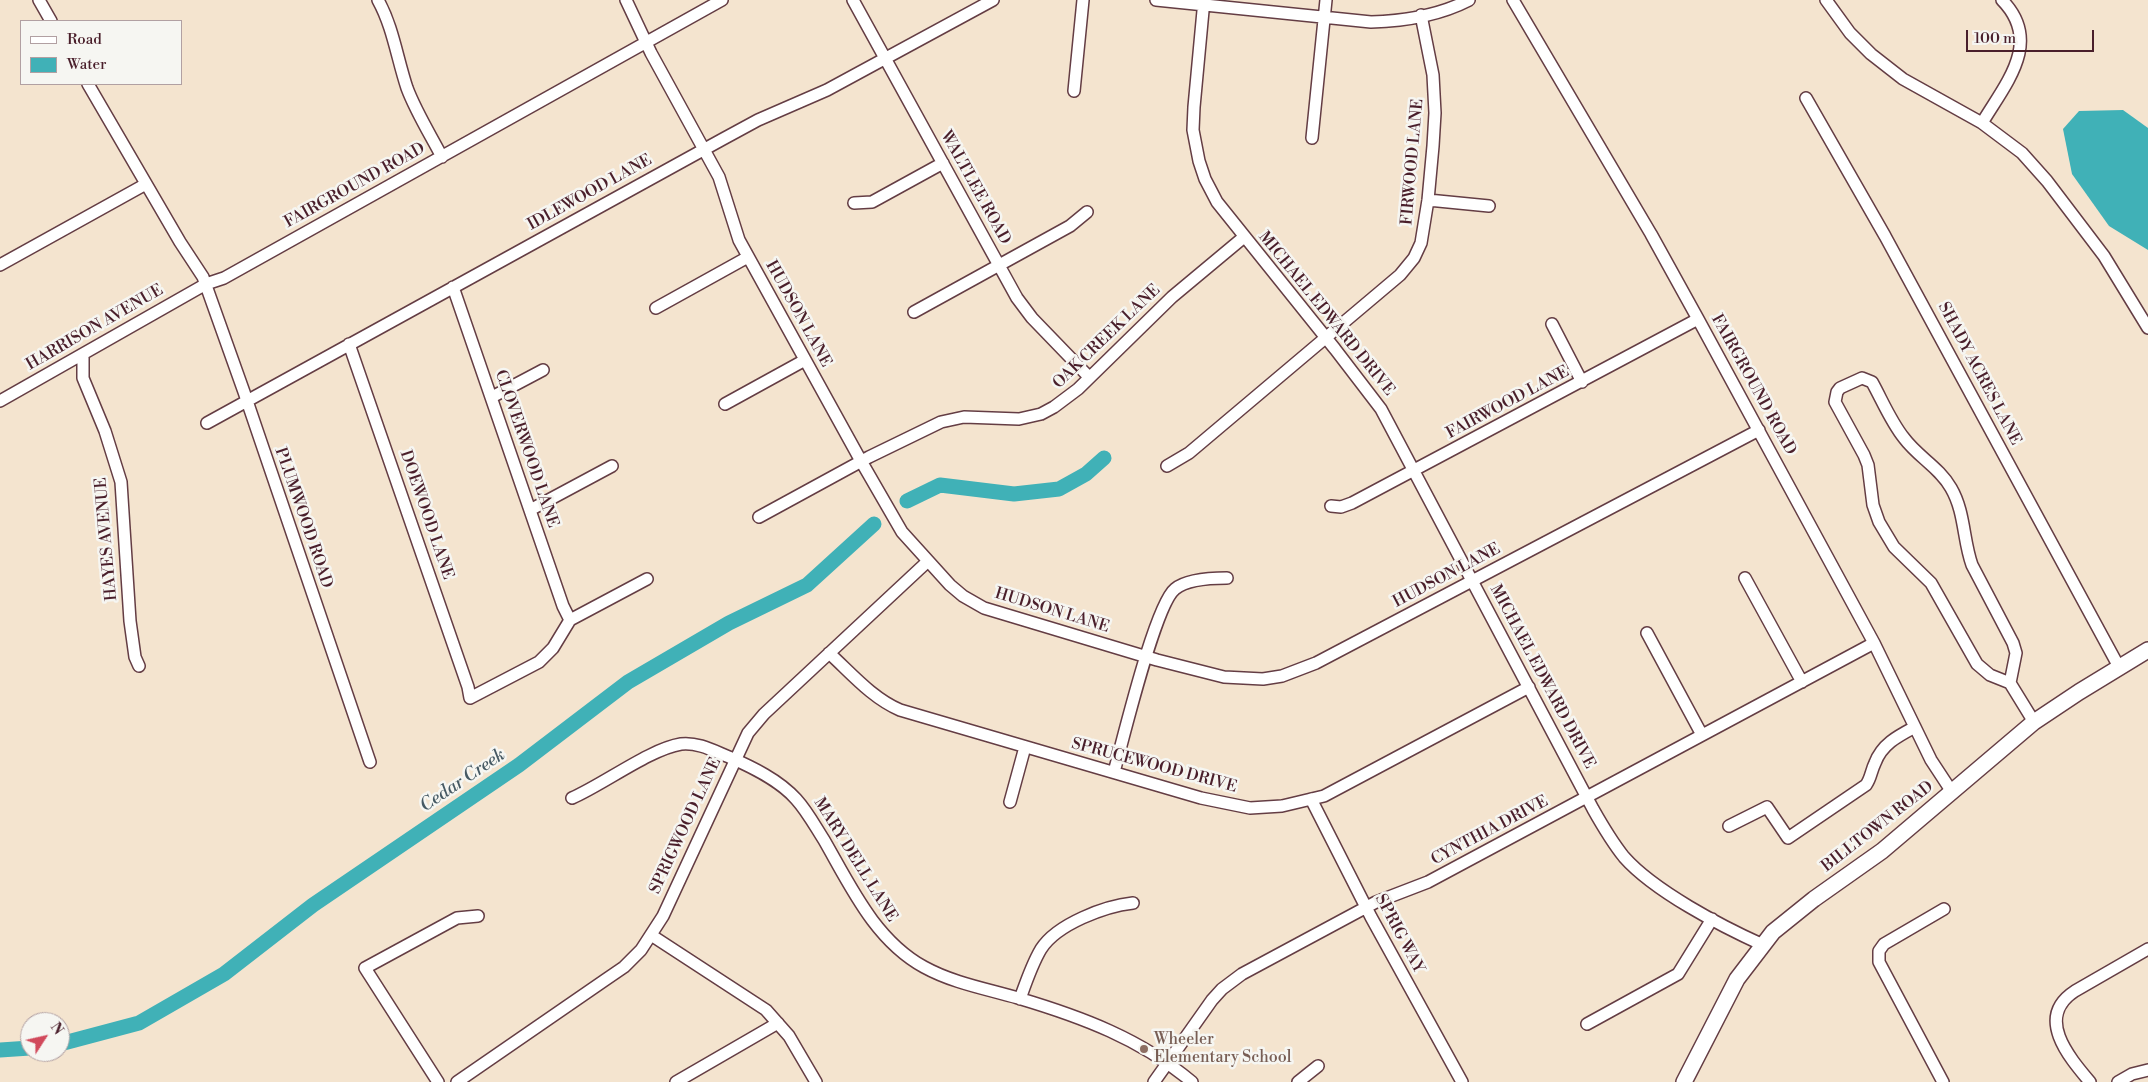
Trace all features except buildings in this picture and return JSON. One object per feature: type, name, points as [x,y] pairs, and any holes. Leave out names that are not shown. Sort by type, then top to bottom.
[{"type":"main road","name":"BILLTOWN ROAD","points":[[1684,1082],[1738,978],[1762,945],[1785,921],[1882,851],[2034,722],[2148,650]]},
{"type":"street","points":[[39,0],[51,20]]},
{"type":"street","points":[[378,0],[386,15],[416,110],[442,157]]},
{"type":"street","name":"HUDSON LANE","points":[[626,0],[646,43],[719,177],[734,226],[748,257],[902,532],[927,562],[950,585],[963,596],[984,608],[1147,656],[1231,678],[1263,679],[1282,676],[1316,663],[1759,430]]},
{"type":"street","name":"FAIRGROUND ROAD","points":[[206,284],[224,278],[722,0]]},
{"type":"street","name":"WALTLEE ROAD","points":[[853,0],[999,266],[1028,312],[1089,377]]},
{"type":"street","name":"IDLEWOOD LANE","points":[[208,423],[246,400],[704,149],[758,120],[827,90],[993,0]]},
{"type":"street","points":[[1074,91],[1083,0]]},
{"type":"street","points":[[1156,0],[1204,2],[1371,22],[1394,21],[1421,15],[1469,0]]},
{"type":"street","points":[[1312,138],[1326,0]]},
{"type":"street","name":"FAIRGROUND ROAD","points":[[1513,0],[1651,234],[1874,643],[1931,760],[1952,792]]},
{"type":"street","points":[[1826,0],[1850,33],[1871,54],[1903,79],[1982,123],[2022,153],[2047,181],[2104,256],[2148,328]]},
{"type":"street","points":[[1982,123],[2018,59],[2022,42],[2018,21],[2002,0]]},
{"type":"street","name":"MICHAEL EDWARD DRIVE","points":[[1204,2],[1193,130],[1205,179],[1216,202],[1326,336],[1381,409],[1587,798],[1613,842],[1635,868],[1659,886],[1712,919],[1762,945]]},
{"type":"street","name":"FIRWOOD LANE","points":[[1167,466],[1189,453],[1400,275],[1410,263],[1421,243],[1428,200],[1433,146],[1435,97],[1433,75],[1421,15]]},
{"type":"street","points":[[89,85],[206,284]]},
{"type":"street","name":"SHADY ACRES LANE","points":[[1806,98],[1885,236],[2119,667]]},
{"type":"street","points":[[854,203],[872,202],[943,163]]},
{"type":"street","points":[[0,264],[146,184]]},
{"type":"street","points":[[1428,200],[1489,206]]},
{"type":"street","points":[[914,312],[1070,226],[1087,212]]},
{"type":"street","name":"OAK CREEK LANE","points":[[759,518],[861,461],[941,422],[964,417],[1019,419],[1041,414],[1068,397],[1172,297],[1244,237]]},
{"type":"street","points":[[656,308],[748,257]]},
{"type":"street","name":"HARRISON AVENUE","points":[[0,402],[206,284]]},
{"type":"street","name":"PLUMWOOD ROAD","points":[[206,284],[370,762]]},
{"type":"street","name":"CLOVERWOOD LANE","points":[[453,287],[563,606],[570,620]]},
{"type":"street","name":"FAIRWOOD LANE","points":[[1331,506],[1341,507],[1352,504],[1698,319]]},
{"type":"street","points":[[1552,324],[1582,382]]},
{"type":"street","name":"DOEWOOD LANE","points":[[349,344],[470,698],[539,662],[553,648],[570,620]]},
{"type":"street","name":"HAYES AVENUE","points":[[83,354],[83,378],[105,431],[121,482],[130,622],[135,657],[139,666]]},
{"type":"street","points":[[725,404],[805,360]]},
{"type":"street","points":[[492,397],[543,370]]},
{"type":"street","points":[[2010,683],[2016,653],[2014,642],[1972,566],[1967,552],[1963,520],[1952,490],[1934,465],[1904,438],[1872,382],[1862,378],[1840,388],[1835,402],[1868,465],[1873,505],[1886,535],[1894,547],[1931,583],[1977,664],[1990,675],[2010,683],[2034,722]]},
{"type":"street","points":[[530,510],[612,466]]},
{"type":"street","name":"SPRIGWOOD LANE","points":[[457,1082],[624,967],[641,950],[663,916],[734,759],[754,725],[927,562]]},
{"type":"street","points":[[1114,772],[1162,608],[1170,593],[1181,585],[1192,582],[1227,578]]},
{"type":"street","points":[[1745,578],[1802,682]]},
{"type":"street","points":[[570,620],[647,579]]},
{"type":"street","points":[[1647,633],[1702,736]]},
{"type":"street","name":"CYNTHIA DRIVE","points":[[1154,1082],[1212,1000],[1233,980],[1366,907],[1428,882],[1874,643]]},
{"type":"street","name":"SPRUCEWOOD DRIVE","points":[[829,653],[872,693],[890,706],[1201,798],[1250,808],[1275,806],[1324,796],[1529,687]]},
{"type":"street","points":[[1729,826],[1767,807],[1788,838],[1866,785],[1881,751],[1896,737],[1915,727]]},
{"type":"street","name":"MARY DELL LANE","points":[[572,798],[653,754],[681,744],[697,745],[734,759],[783,787],[795,798],[810,817],[875,925],[896,947],[922,966],[944,977],[1020,999],[1098,1025],[1120,1035],[1168,1063],[1192,1082]]},
{"type":"street","points":[[1010,802],[1025,747]]},
{"type":"street","name":"SPRIG WAY","points":[[1311,800],[1366,907],[1462,1082]]},
{"type":"street","points":[[1020,999],[1041,949],[1057,932],[1080,919],[1133,903]]},
{"type":"street","points":[[1944,909],[1884,944],[1879,951],[1879,962],[1944,1082]]},
{"type":"street","points":[[438,1082],[365,968],[457,918],[478,916]]},
{"type":"street","points":[[1587,1024],[1678,974],[1712,919]]},
{"type":"street","points":[[651,935],[766,1010],[789,1036],[816,1082]]},
{"type":"street","points":[[2090,1082],[2058,1040],[2056,1015],[2058,1008],[2064,998],[2148,949]]},
{"type":"street","points":[[676,1082],[778,1023]]},
{"type":"street","points":[[1298,1082],[1318,1066]]},
{"type":"street","points":[[2118,1082],[2132,1074],[2148,1070]]},
{"type":"water","points":[[2123,110],[2148,128],[2148,250],[2109,226],[2072,174],[2063,129],[2079,111]]},
{"type":"waterway","name":"Cedar Creek","points":[[907,501],[940,485],[1014,494],[1059,489],[1086,474],[1104,458]]},
{"type":"waterway","name":"Cedar Creek","points":[[70,1041],[139,1023],[224,974],[313,905],[519,765],[628,682],[729,623],[807,585],[874,524]]},
{"type":"waterway","name":"Cedar Creek","points":[[0,1050],[20,1049]]},
{"type":"place","name":"Wheeler Elementary School","points":[[1144,1049]]}]
